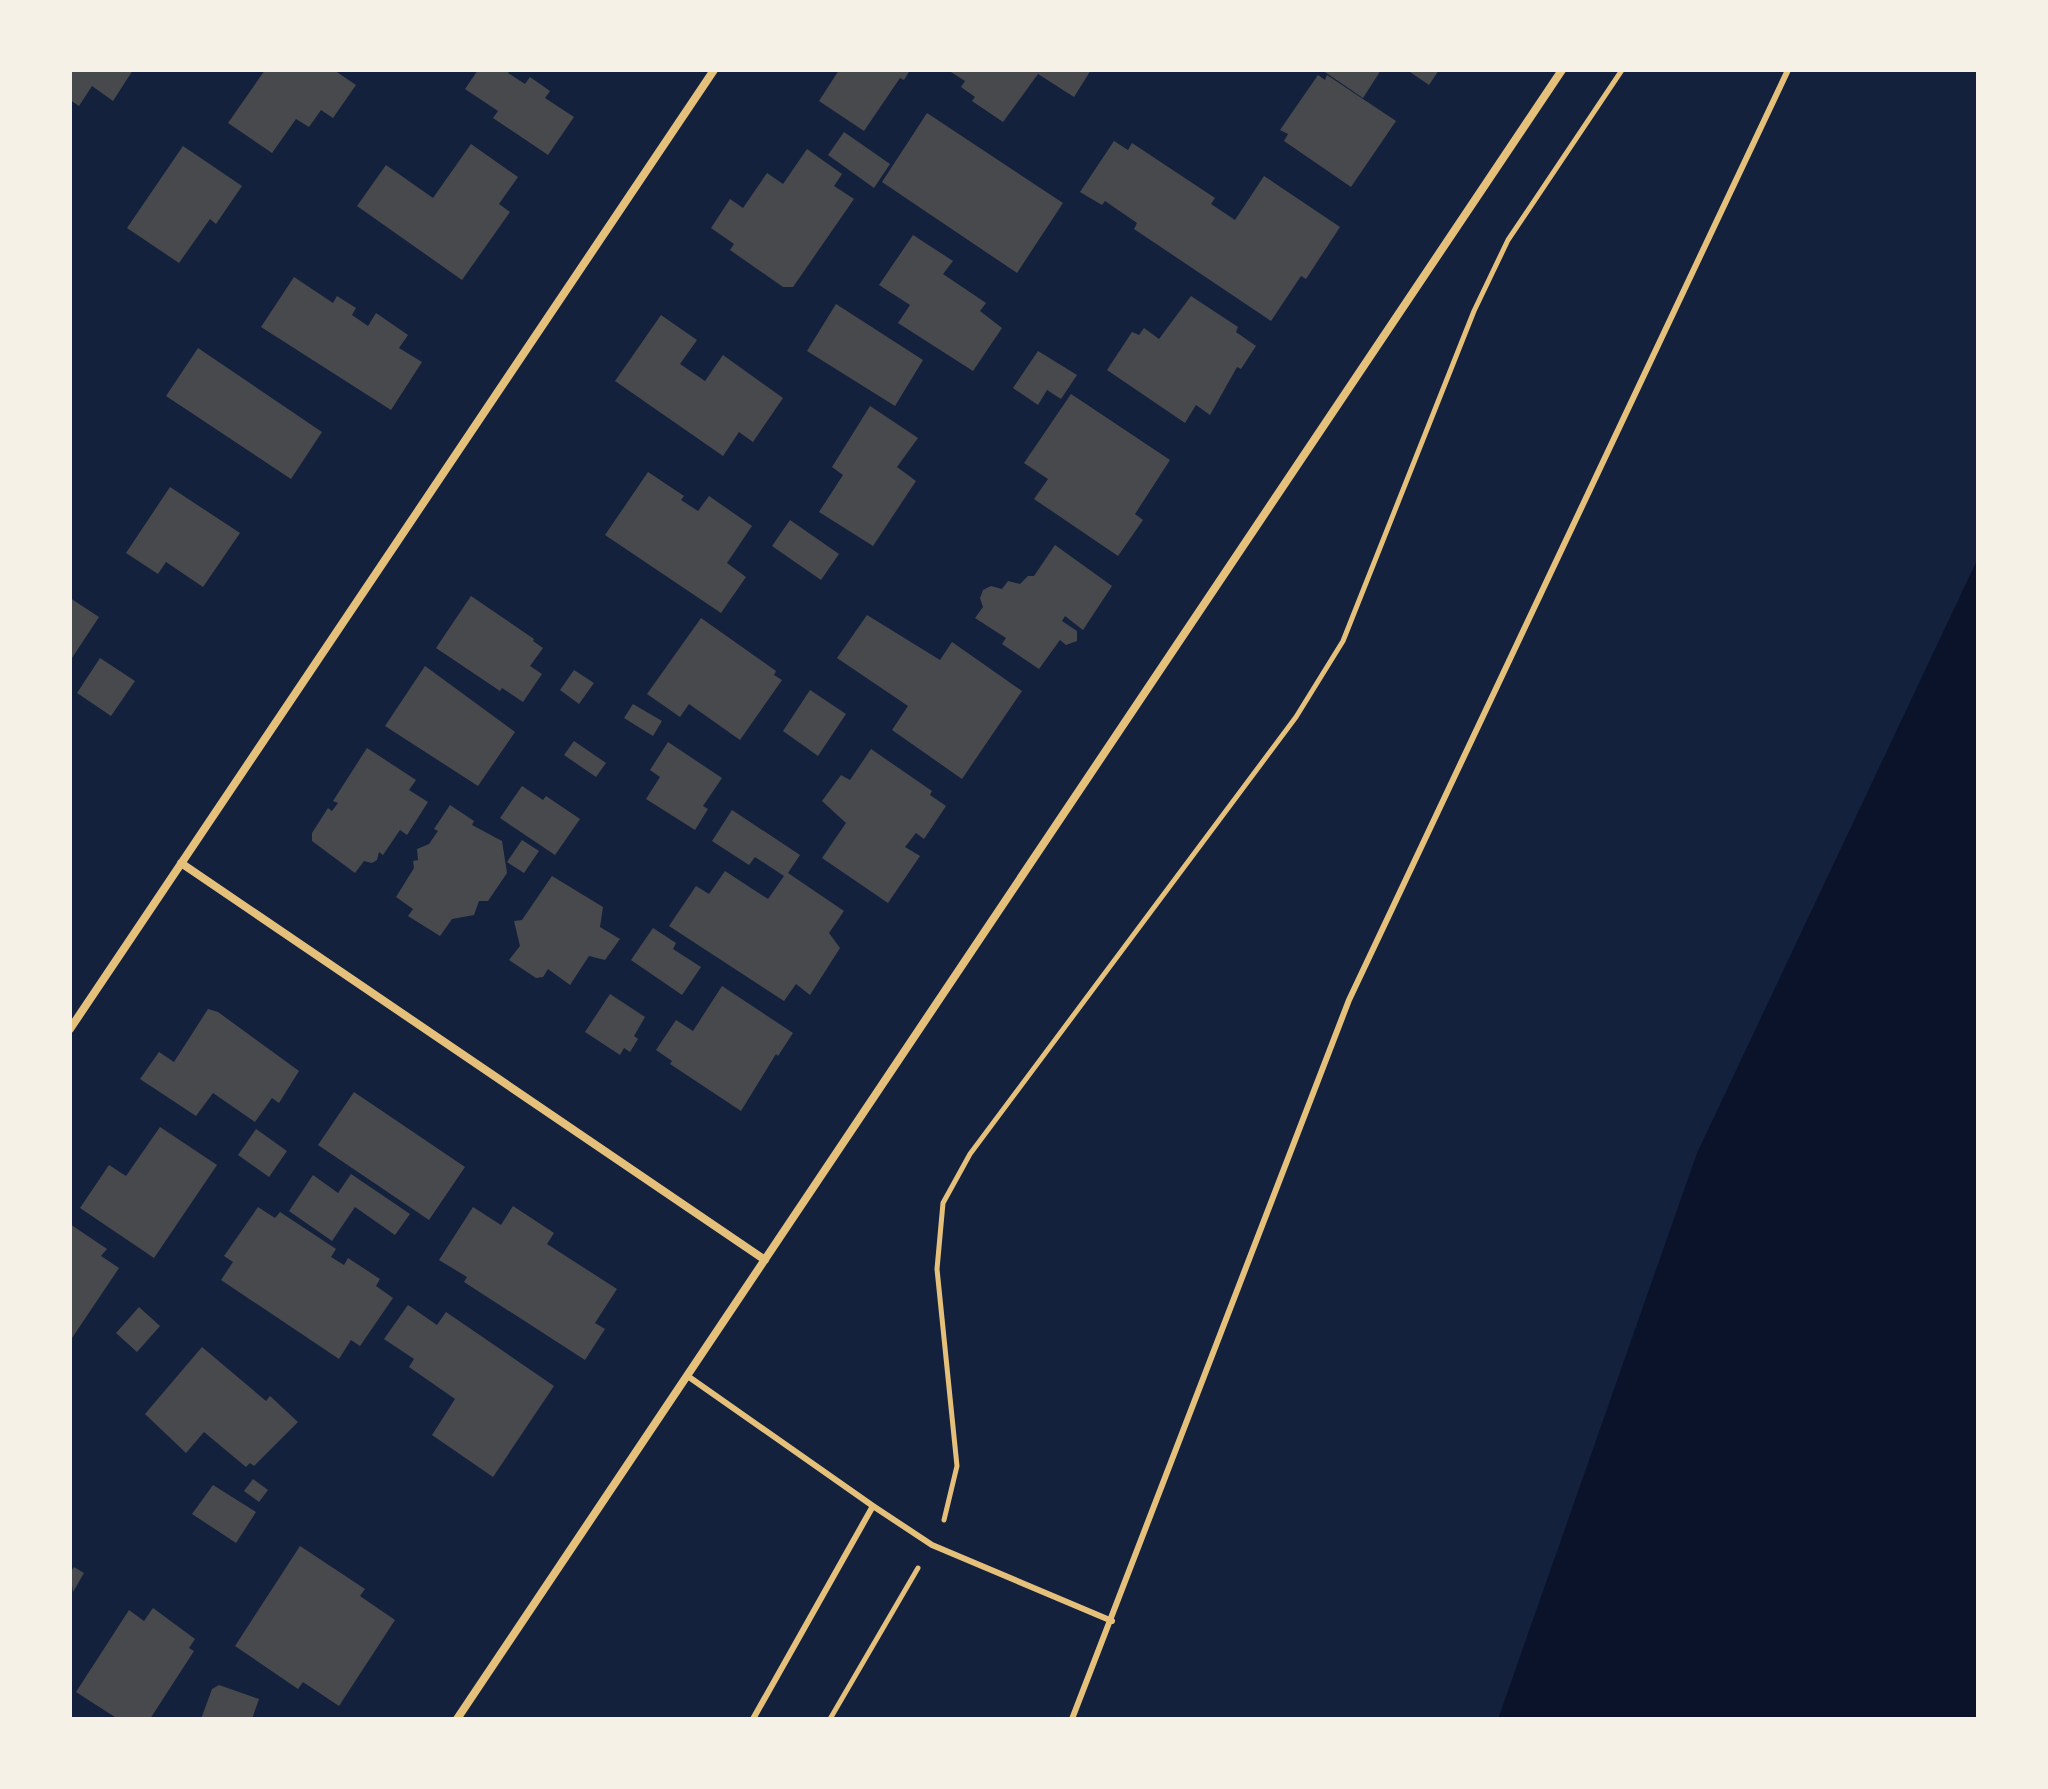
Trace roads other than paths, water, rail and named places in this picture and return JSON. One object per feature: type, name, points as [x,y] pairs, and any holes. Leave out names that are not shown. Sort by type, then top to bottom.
[{"type":"street","points":[[70,1029],[714,70]]},
{"type":"street","points":[[457,1719],[1562,70]]},
{"type":"street","points":[[181,863],[765,1260]]},
{"type":"lane","points":[[1072,1719],[1349,1000],[1788,70]]},
{"type":"lane","points":[[689,1377],[932,1545],[1112,1621]]},
{"type":"lane","points":[[753,1719],[873,1506]]},
{"type":"water","points":[[1978,558],[1978,1719],[1498,1719],[1697,1153]]}]
